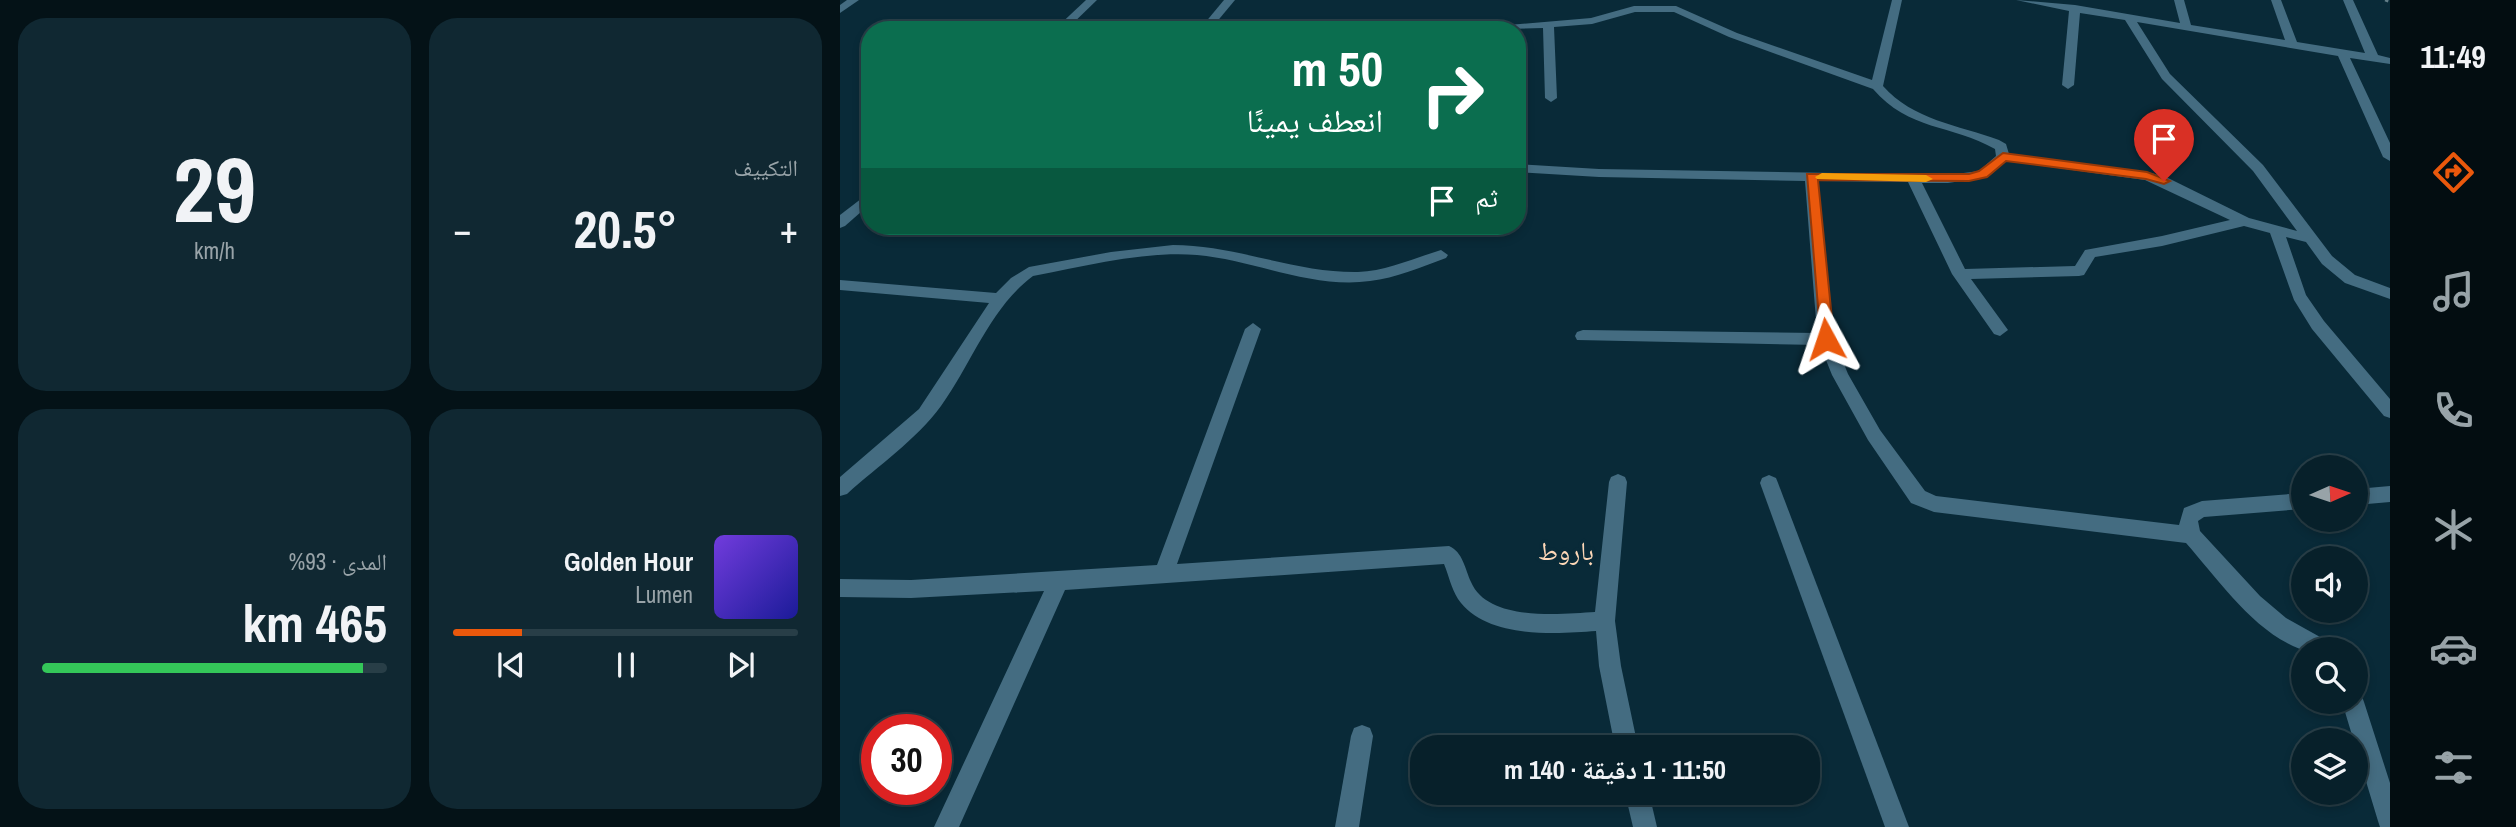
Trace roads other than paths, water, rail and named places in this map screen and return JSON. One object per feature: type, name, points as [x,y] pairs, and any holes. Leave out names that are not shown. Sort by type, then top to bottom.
[{"type":"street","points":[[840,10],[854,0]]},
{"type":"street","points":[[1069,21],[1093,0]]},
{"type":"street","points":[[1212,21],[1230,0]]},
{"type":"street","points":[[1877,86],[1897,0]]},
{"type":"street","points":[[2021,0],[2390,61]]},
{"type":"street","points":[[2179,0],[2186,26]]},
{"type":"street","points":[[2276,0],[2292,44]]},
{"type":"street","points":[[2348,0],[2373,58]]},
{"type":"street","points":[[2068,85],[2075,8]]},
{"type":"street","points":[[1526,26],[1592,21],[1634,9],[1676,9],[1733,35],[1877,86],[1891,103],[1907,113],[1933,125],[1994,143],[2001,148],[2003,157]]},
{"type":"street","points":[[2129,17],[2166,76],[2258,168],[2327,260],[2350,279],[2390,294]]},
{"type":"street","points":[[1548,24],[1551,98]]},
{"type":"street","points":[[2342,53],[2390,157]]},
{"type":"street","points":[[1526,169],[1599,173],[1948,179],[1983,174],[2003,157],[2147,176],[2164,181],[2244,221],[2311,239]]},
{"type":"street","points":[[1811,177],[1826,339],[1840,375],[1874,435],[1918,497],[1946,506],[2191,534]]},
{"type":"street","points":[[1913,178],[1960,274],[2000,330]]},
{"type":"street","points":[[840,223],[861,205]]},
{"type":"street","points":[[1960,274],[2079,271],[2090,253],[2162,241],[2244,221]]},
{"type":"street","points":[[2276,229],[2299,296],[2318,326],[2390,411]]},
{"type":"street","points":[[840,488],[915,424],[935,402],[1001,299],[1021,276],[1029,272],[1138,253],[1197,251],[1318,273],[1358,277],[1383,274],[1441,255]]},
{"type":"street","points":[[840,285],[1001,299]]},
{"type":"street","points":[[1164,573],[1252,329]]},
{"type":"street","points":[[1583,336],[1826,339]]},
{"type":"street","points":[[1618,482],[1605,621],[1610,666],[1625,735]]},
{"type":"street","points":[[1769,483],[1897,827]]},
{"type":"street","points":[[2368,496],[2390,494]]},
{"type":"street","points":[[2291,502],[2202,509],[2191,514],[2188,521],[2191,534],[2253,603],[2280,625],[2300,637]]},
{"type":"street","points":[[840,588],[911,589],[1059,581],[1449,555],[1469,598],[1486,610],[1530,624],[1605,621]]},
{"type":"street","points":[[946,827],[1059,581]]},
{"type":"street","points":[[2357,714],[2390,821]]},
{"type":"street","points":[[1347,827],[1362,736]]},
{"type":"street","points":[[1639,805],[1644,827]]},
{"type":"district","name":"باروط","points":[[1566,551]]}]
